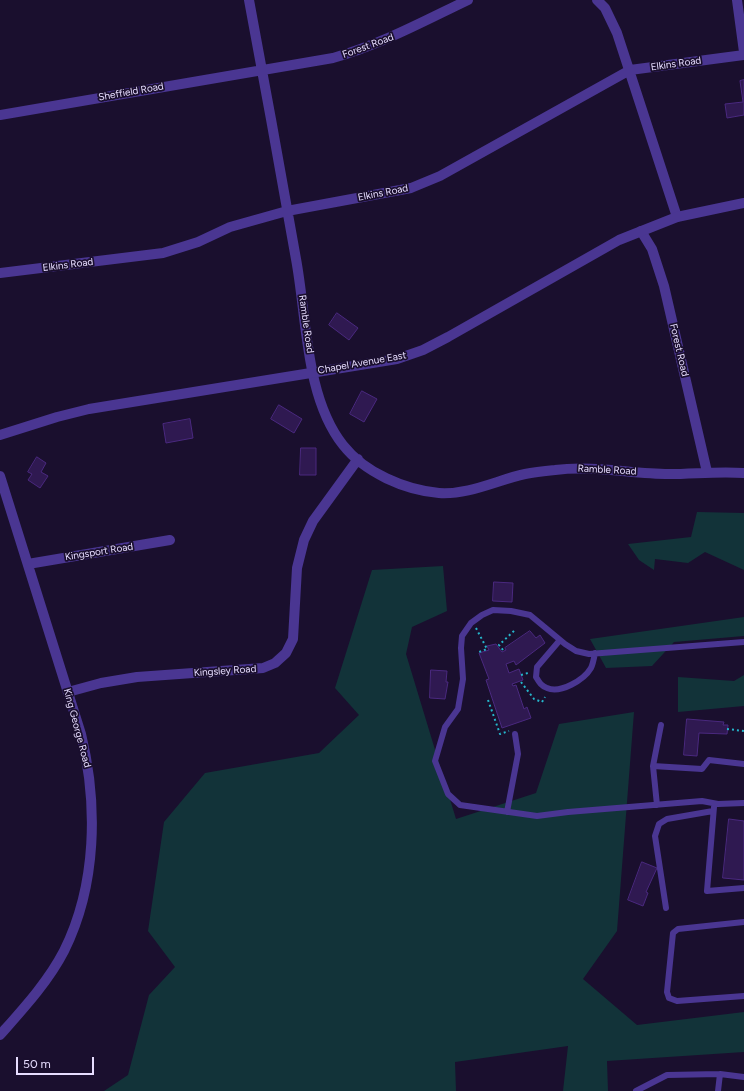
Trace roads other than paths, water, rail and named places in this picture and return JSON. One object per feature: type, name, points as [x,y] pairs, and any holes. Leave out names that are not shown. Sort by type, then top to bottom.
[{"type":"street","name":"Ramble Road","points":[[249,0],[287,211],[313,372],[323,406],[344,446],[358,459],[400,484],[421,491],[443,493],[471,490],[526,474],[559,469],[589,467],[668,474],[707,472],[744,473]]},
{"type":"street","name":"Forest Road","points":[[262,71],[333,58],[366,49],[468,0]]},
{"type":"street","points":[[597,0],[605,8],[612,19],[677,217]]},
{"type":"street","points":[[737,0],[744,53]]},
{"type":"street","name":"Elkins Road","points":[[0,273],[163,253],[192,244],[230,227],[287,211],[411,188],[440,176],[630,70],[744,53]]},
{"type":"street","name":"Sheffield Road","points":[[0,115],[262,71]]},
{"type":"street","name":"Chapel Avenue East","points":[[0,435],[57,417],[90,409],[397,359],[423,350],[619,240],[677,217],[744,202]]},
{"type":"street","name":"Forest Road","points":[[642,231],[652,249],[664,286],[707,472]]},
{"type":"street","name":"Kingsley Road","points":[[68,692],[101,683],[137,677],[263,668],[275,663],[286,653],[293,639],[297,568],[304,540],[313,522],[358,459]]},
{"type":"street","name":"King George Road","points":[[0,476],[68,692],[88,764],[91,795],[90,856],[85,895],[77,922],[64,952],[47,978],[24,1009],[0,1035]]},
{"type":"street","name":"Kingsport Road","points":[[28,564],[170,540]]},
{"type":"lane","points":[[744,642],[595,653],[576,651],[530,615],[511,611],[493,610],[482,614],[473,621],[462,636],[461,648],[463,679],[458,709],[445,727],[436,761],[448,794],[460,805],[507,812],[537,816],[702,801],[714,803],[744,803]]},
{"type":"lane","points":[[560,640],[537,667],[536,677],[541,685],[547,688],[554,690],[563,688],[583,677],[592,667],[595,653]]},
{"type":"lane","points":[[657,805],[653,766],[661,725]]},
{"type":"lane","points":[[507,812],[518,754],[514,732]]},
{"type":"lane","points":[[653,766],[702,769],[709,760],[744,764]]},
{"type":"lane","points":[[714,803],[708,891],[744,888]]},
{"type":"lane","points":[[666,908],[655,836],[659,824],[667,819],[713,811]]},
{"type":"lane","points":[[744,922],[678,929],[672,933],[667,992],[670,998],[677,1001],[744,996]]},
{"type":"lane","points":[[636,1091],[667,1075],[720,1074],[744,1077]]},
{"type":"lane","points":[[718,1091],[720,1074]]}]
